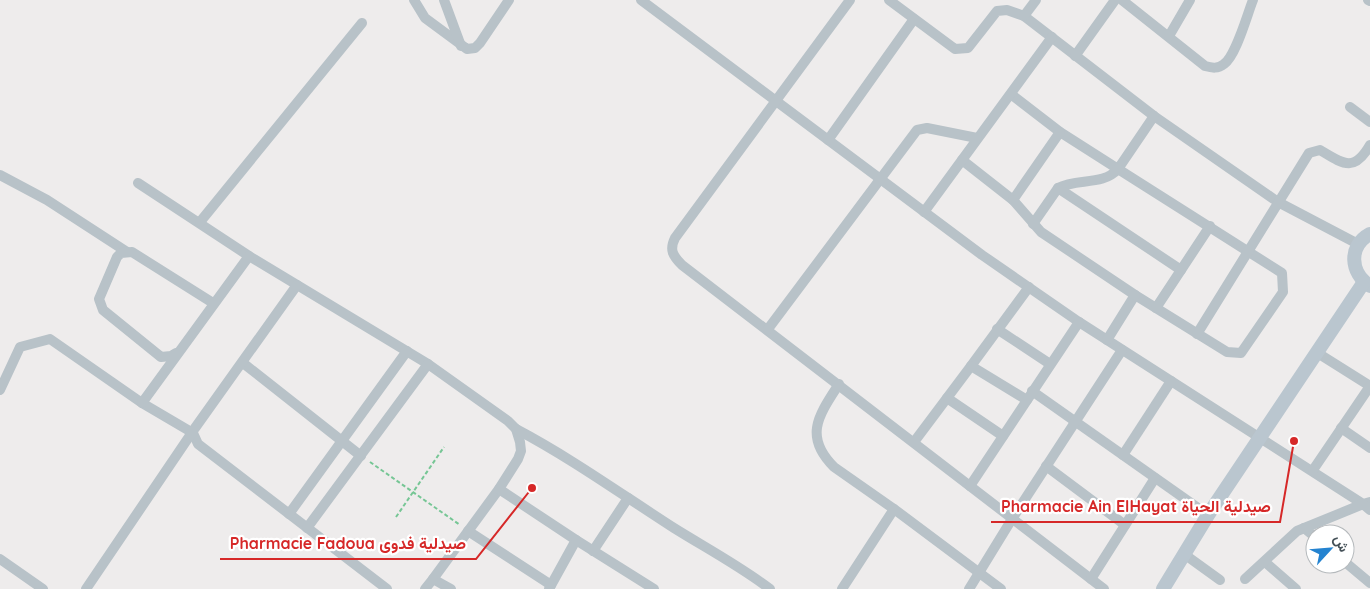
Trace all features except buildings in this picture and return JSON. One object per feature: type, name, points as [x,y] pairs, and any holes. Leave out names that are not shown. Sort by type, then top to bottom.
[{"type":"street","points":[[414,0],[425,18],[461,46],[468,49],[475,48],[480,43],[509,0]]},
{"type":"street","points":[[444,0],[461,46]]},
{"type":"street","points":[[641,0],[775,102],[880,177],[924,212],[1079,322],[1368,506]]},
{"type":"street","points":[[850,0],[671,246],[672,252],[682,265],[768,329],[1104,589]]},
{"type":"street","points":[[890,0],[955,49],[961,50],[968,48],[997,11],[1002,9],[1024,16],[1154,116],[1278,202],[1358,244]]},
{"type":"street","points":[[1024,16],[1036,0]]},
{"type":"street","points":[[1075,56],[1115,0]]},
{"type":"street","points":[[1122,0],[1205,66],[1220,67],[1230,59],[1253,0]]},
{"type":"street","points":[[1169,36],[1190,0]]},
{"type":"street","points":[[828,140],[914,19]]},
{"type":"street","points":[[200,222],[362,23]]},
{"type":"street","points":[[924,212],[977,138],[1012,95],[1052,37]]},
{"type":"street","points":[[962,160],[1013,200],[1033,224],[1135,295],[1227,352],[1241,352],[1283,292],[1282,273],[1060,132],[1012,95]]},
{"type":"street","points":[[1350,107],[1370,122]]},
{"type":"street","points":[[1033,224],[1058,188],[1074,182],[1107,178],[1118,169],[1154,116]]},
{"type":"street","points":[[768,329],[880,177],[914,135],[922,128],[977,138]]},
{"type":"street","points":[[1013,200],[1060,132]]},
{"type":"street","points":[[1197,334],[1309,153],[1320,150],[1342,163],[1350,164],[1364,155],[1370,145]]},
{"type":"street","points":[[0,175],[47,200],[127,252],[132,252],[213,303]]},
{"type":"street","points":[[138,183],[249,256],[428,364],[508,420],[516,429],[557,451],[714,554],[754,576],[770,589]]},
{"type":"street","points":[[1058,188],[1182,270]]},
{"type":"street","points":[[1156,308],[1210,226]]},
{"type":"street","points":[[1163,589],[1208,515],[1316,352],[1367,284],[1354,264],[1358,244],[1370,234]]},
{"type":"street","points":[[127,252],[117,257],[99,299],[100,304],[110,317],[161,357],[171,356],[176,353]]},
{"type":"street","points":[[142,403],[176,353],[249,256]]},
{"type":"street","points":[[86,589],[297,285]]},
{"type":"street","points":[[914,442],[1029,287]]},
{"type":"street","points":[[1107,340],[1135,295]]},
{"type":"street","points":[[970,486],[1079,322]]},
{"type":"street","points":[[997,329],[1050,364]]},
{"type":"street","points":[[0,390],[20,347],[50,339],[142,403],[193,433],[198,444],[387,589]]},
{"type":"street","points":[[969,589],[1012,519],[1122,350]]},
{"type":"street","points":[[289,514],[407,351]]},
{"type":"street","points":[[1313,470],[1369,389],[1316,352]]},
{"type":"street","points":[[242,362],[361,456]]},
{"type":"street","points":[[307,528],[428,364]]},
{"type":"street","points":[[971,366],[1076,421],[1208,515]]},
{"type":"street","points":[[1123,455],[1171,381]]},
{"type":"street","points":[[839,384],[823,410],[818,423],[816,436],[825,458],[834,467],[1001,589]]},
{"type":"street","points":[[947,398],[1003,436]]},
{"type":"street","points":[[1341,428],[1370,448]]},
{"type":"street","points":[[425,589],[499,488],[521,451],[516,429]]},
{"type":"street","points":[[1046,466],[1125,525]]},
{"type":"street","points":[[1091,579],[1155,478]]},
{"type":"street","points":[[499,488],[576,540],[654,589]]},
{"type":"street","points":[[593,551],[628,498]]},
{"type":"street","points":[[1245,579],[1297,531],[1368,506]]},
{"type":"street","points":[[842,589],[894,509]]},
{"type":"street","points":[[468,531],[550,587],[576,540]]},
{"type":"street","points":[[1184,554],[1220,580]]},
{"type":"street","points":[[0,559],[43,589]]},
{"type":"street","points":[[1265,562],[1296,589]]},
{"type":"street","points":[[1355,570],[1370,583]]},
{"type":"street","points":[[433,579],[451,589]]},
{"type":"path","points":[[396,517],[444,447]]},
{"type":"path","points":[[361,456],[468,531]]},
{"type":"place","name":"Pharmacie Ain ElHayat صيدلية الحياة","points":[[1294,441]]},
{"type":"place","name":"Pharmacie Fadoua صيدلية فدوى","points":[[532,488]]}]
